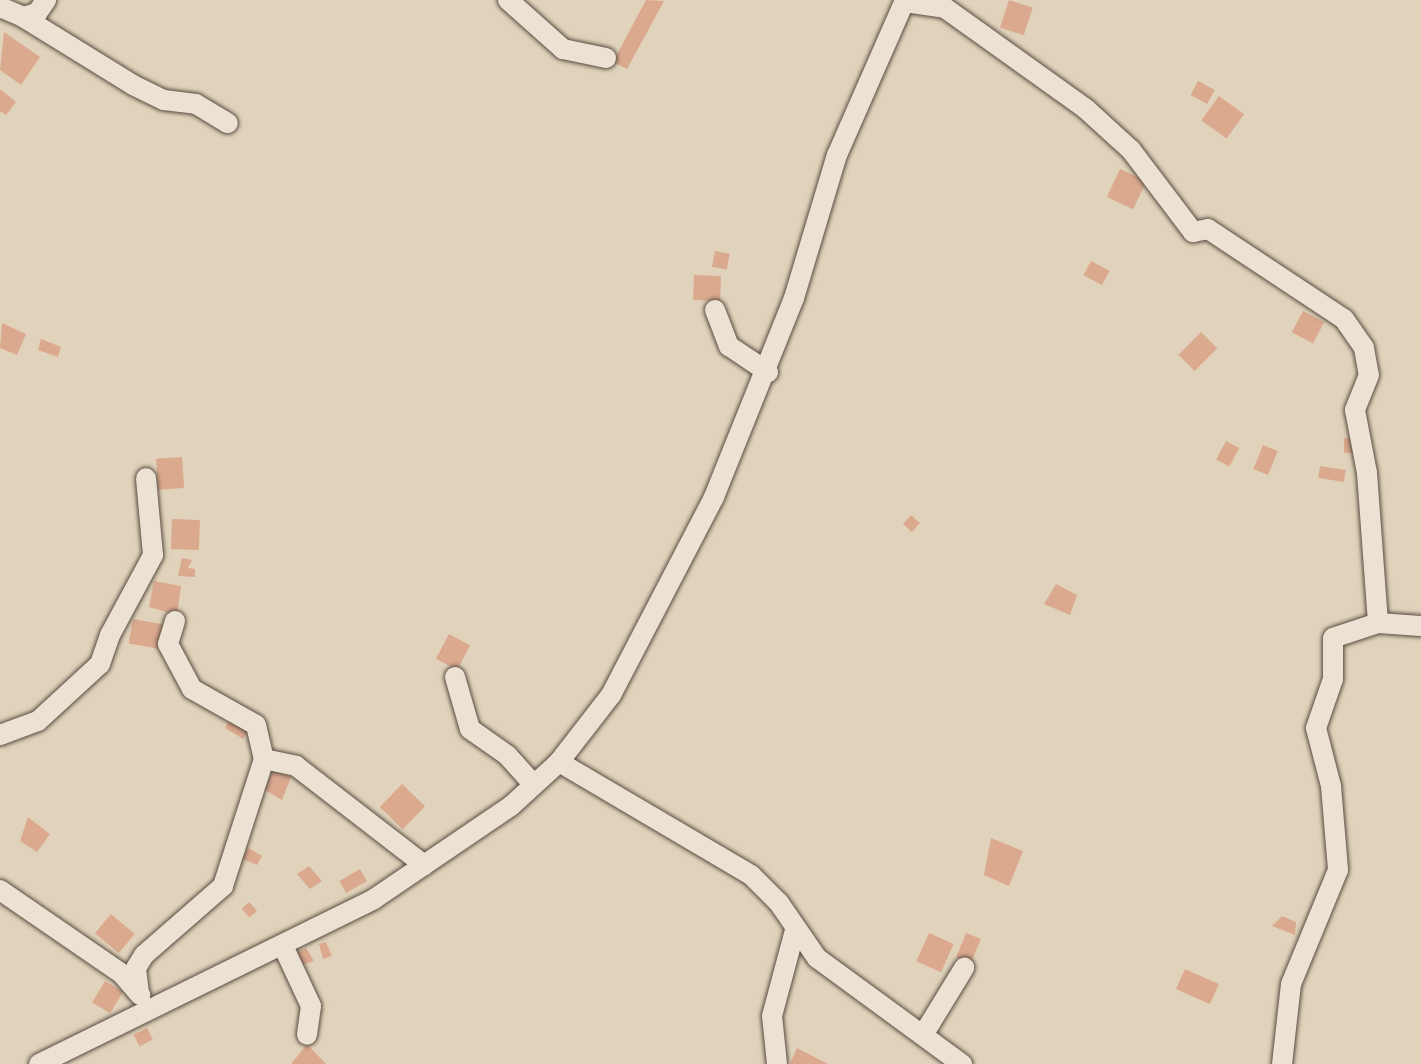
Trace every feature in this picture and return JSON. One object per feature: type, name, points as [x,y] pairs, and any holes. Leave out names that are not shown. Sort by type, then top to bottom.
[{"type":"street","points":[[23,17],[37,13],[46,0]]},
{"type":"street","points":[[508,0],[563,49],[606,58]]},
{"type":"street","points":[[39,1064],[147,1014],[374,899],[534,785],[559,762],[611,695],[714,497],[768,372],[837,155],[905,1],[945,8],[991,39],[1086,109],[1131,150],[1193,232],[1208,229],[1344,319],[1368,361],[1369,375],[1355,410],[1367,473],[1378,623]]},
{"type":"street","points":[[0,7],[23,17],[133,85],[164,100],[196,104],[228,123]]},
{"type":"street","points":[[715,310],[729,346],[768,372]]},
{"type":"street","points":[[0,735],[38,721],[100,664],[110,635],[153,555],[146,478]]},
{"type":"street","points":[[147,1014],[139,993],[136,968],[144,955],[223,886],[264,759],[256,725],[192,689],[168,644],[175,621]]},
{"type":"street","points":[[1282,1064],[1291,984],[1338,870],[1331,786],[1316,728],[1333,679],[1333,638],[1378,623],[1421,626]]},
{"type":"street","points":[[455,677],[470,729],[507,755],[534,785]]},
{"type":"street","points":[[264,759],[296,766],[424,865]]},
{"type":"street","points":[[559,762],[751,875],[779,903],[817,958],[849,985],[962,1064]]},
{"type":"street","points":[[0,890],[41,913],[139,993]]},
{"type":"street","points":[[777,1064],[772,1016],[795,930]]},
{"type":"street","points":[[283,946],[311,1006],[307,1035]]},
{"type":"street","points":[[923,1035],[964,968]]},
{"type":"building","points":[[646,0],[664,1],[627,69],[613,62]]},
{"type":"building","points":[[1009,0],[1033,8],[1024,35],[1000,28]]},
{"type":"building","points":[[4,32],[40,57],[21,85],[0,70]]},
{"type":"building","points":[[1198,81],[1215,90],[1207,104],[1190,95]]},
{"type":"building","points":[[0,89],[16,102],[6,115],[0,111]]},
{"type":"building","points":[[1219,96],[1244,114],[1226,138],[1201,120]]},
{"type":"building","points":[[1120,169],[1146,181],[1133,209],[1107,197]]},
{"type":"building","points":[[715,251],[730,254],[727,270],[712,267]]},
{"type":"building","points":[[1091,261],[1110,271],[1102,285],[1083,275]]},
{"type":"building","points":[[694,275],[721,276],[720,301],[693,300]]},
{"type":"building","points":[[1303,311],[1324,322],[1313,343],[1292,332]]},
{"type":"building","points":[[2,323],[26,334],[17,355],[0,348]]},
{"type":"building","points":[[1201,332],[1217,348],[1195,371],[1178,355]]},
{"type":"building","points":[[41,339],[61,347],[58,357],[38,350]]},
{"type":"building","points":[[1344,438],[1355,438],[1355,453],[1344,453]]},
{"type":"building","points":[[1226,441],[1239,448],[1229,467],[1216,460]]},
{"type":"building","points":[[1263,445],[1278,451],[1268,475],[1253,469]]},
{"type":"building","points":[[182,457],[184,488],[158,490],[156,459]]},
{"type":"building","points":[[1320,466],[1346,470],[1344,482],[1318,478]]},
{"type":"building","points":[[911,515],[920,523],[912,532],[903,524]]},
{"type":"building","points":[[172,519],[200,520],[199,550],[171,549]]},
{"type":"building","points":[[182,558],[192,560],[188,568],[195,569],[195,577],[178,576]]},
{"type":"building","points":[[154,581],[181,586],[177,615],[149,607]]},
{"type":"building","points":[[1056,584],[1077,595],[1070,615],[1044,604]]},
{"type":"building","points":[[133,619],[168,625],[164,650],[129,644]]},
{"type":"building","points":[[449,634],[470,645],[457,670],[436,659]]},
{"type":"building","points":[[231,717],[248,731],[243,739],[225,728]]},
{"type":"building","points":[[273,769],[291,777],[282,800],[265,790]]},
{"type":"building","points":[[402,784],[425,806],[403,829],[380,807]]},
{"type":"building","points":[[28,817],[50,834],[37,852],[20,841]]},
{"type":"building","points":[[991,838],[1023,851],[1009,886],[984,875]]},
{"type":"building","points":[[248,848],[262,856],[257,865],[242,859]]},
{"type":"building","points":[[309,866],[322,881],[310,889],[297,874]]},
{"type":"building","points":[[360,869],[367,881],[346,893],[339,881]]},
{"type":"building","points":[[249,902],[257,911],[250,918],[242,909]]},
{"type":"building","points":[[111,914],[135,934],[119,953],[95,933]]},
{"type":"building","points":[[1282,916],[1296,922],[1295,935],[1272,926]]},
{"type":"building","points":[[929,933],[954,944],[941,972],[916,961]]},
{"type":"building","points":[[966,933],[981,939],[971,963],[956,957]]},
{"type":"building","points":[[326,942],[332,956],[323,959],[319,944]]},
{"type":"building","points":[[306,948],[314,961],[300,966],[294,954]]},
{"type":"building","points":[[1185,969],[1219,984],[1210,1004],[1176,989]]},
{"type":"building","points":[[105,981],[123,992],[110,1013],[92,1002]]},
{"type":"building","points":[[147,1028],[153,1040],[140,1046],[134,1035]]},
{"type":"building","points":[[307,1044],[326,1064],[291,1064]]},
{"type":"building","points":[[797,1048],[828,1064],[790,1064]]}]
